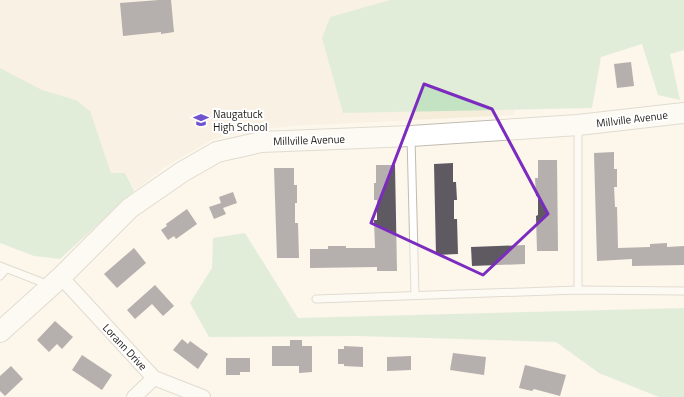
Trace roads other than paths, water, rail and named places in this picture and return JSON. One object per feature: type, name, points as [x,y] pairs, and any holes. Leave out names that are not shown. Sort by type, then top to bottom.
[{"type":"street","name":"Millville Avenue","points":[[0,332],[56,281],[130,208],[182,172],[217,152],[261,142],[411,136],[578,125],[684,113]]},
{"type":"street","name":"Lorann Drive","points":[[56,281],[154,378],[203,397]]},
{"type":"street","points":[[134,397],[154,378]]},
{"type":"lane","points":[[578,125],[578,290]]},
{"type":"lane","points":[[411,136],[415,295]]},
{"type":"lane","points":[[0,276],[3,267],[56,281]]},
{"type":"lane","points":[[316,299],[578,290],[684,291]]},
{"type":"place","name":"Naugatuck High School","points":[[201,120]]}]
